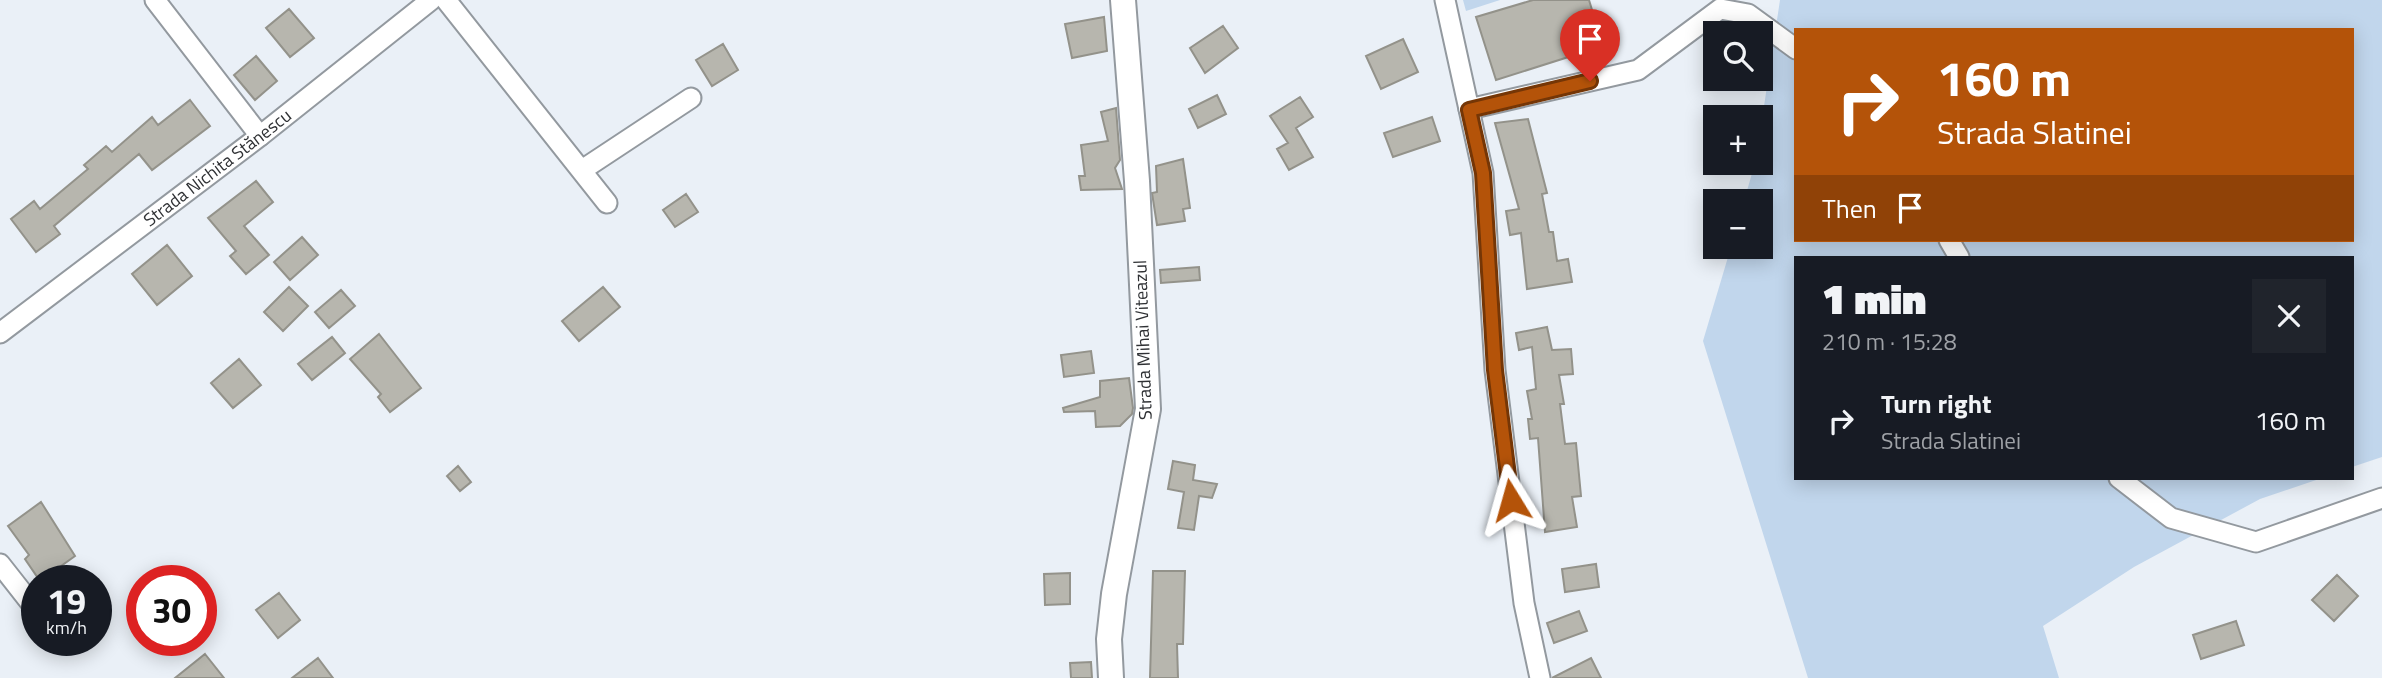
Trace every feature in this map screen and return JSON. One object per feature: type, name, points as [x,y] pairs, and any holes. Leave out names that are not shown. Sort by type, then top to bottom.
[{"type":"main road","name":"Strada Mihai Viteazul","points":[[1111,678],[1109,639],[1114,594],[1148,409],[1137,181],[1123,0]]},
{"type":"street","points":[[155,0],[260,136]]},
{"type":"street","name":"Strada Nichita Stănescu","points":[[0,333],[260,136],[430,0]]},
{"type":"street","points":[[446,0],[607,203]]},
{"type":"street","points":[[1445,0],[1483,173],[1495,370],[1504,450],[1524,603],[1540,678]]},
{"type":"street","points":[[1469,110],[1638,70],[1720,9],[1748,15],[1794,48]]},
{"type":"street","points":[[582,170],[691,98]]},
{"type":"street","points":[[2122,480],[2171,518],[2256,542],[2382,498]]},
{"type":"street","points":[[0,564],[21,591]]},
{"type":"shaded area","points":[[1463,0],[1500,0],[1466,11]]},
{"type":"shaded area","points":[[1780,0],[2382,0],[2382,457],[2354,466],[2354,256],[1794,256],[1794,480],[2316,480],[2260,499],[2134,567],[2043,626],[2059,678],[1808,678],[1703,341],[1727,259],[1773,259],[1773,189],[1747,189],[1752,175],[1773,175],[1773,105],[1764,105],[1766,91],[1773,91],[1773,46]]},
{"type":"building","points":[[1533,0],[1589,0],[1603,46],[1496,80],[1476,17]]},
{"type":"building","points":[[289,9],[314,38],[290,57],[266,28]]},
{"type":"building","points":[[1104,17],[1107,51],[1072,58],[1065,24]]},
{"type":"building","points":[[1223,26],[1238,48],[1205,73],[1190,48]]},
{"type":"building","points":[[1403,39],[1418,72],[1381,89],[1366,56]]},
{"type":"building","points":[[723,44],[738,70],[712,86],[696,60]]},
{"type":"building","points":[[256,56],[277,81],[255,100],[234,75]]},
{"type":"building","points":[[1217,95],[1226,114],[1198,128],[1189,109]]},
{"type":"building","points":[[1300,97],[1313,117],[1296,128],[1313,157],[1289,170],[1277,149],[1288,143],[1270,116]]},
{"type":"building","points":[[190,100],[210,126],[152,170],[139,154],[54,226],[60,234],[36,252],[11,219],[34,201],[40,209],[88,169],[84,165],[106,146],[112,152],[152,117],[158,125]]},
{"type":"building","points":[[1116,108],[1120,160],[1115,168],[1122,189],[1081,190],[1079,176],[1085,176],[1081,145],[1108,141],[1101,112]]},
{"type":"building","points":[[1432,117],[1440,141],[1393,157],[1384,133]]},
{"type":"building","points":[[1528,119],[1547,193],[1542,194],[1549,232],[1553,232],[1557,261],[1568,259],[1572,282],[1527,289],[1521,233],[1510,235],[1506,211],[1519,209],[1495,123]]},
{"type":"building","points":[[1183,159],[1190,208],[1183,209],[1185,221],[1157,225],[1152,193],[1157,192],[1156,166]]},
{"type":"building","points":[[256,181],[273,202],[244,226],[269,255],[246,274],[230,256],[236,251],[208,218]]},
{"type":"building","points":[[686,194],[698,212],[675,227],[663,210]]},
{"type":"building","points":[[302,237],[318,255],[290,280],[274,262]]},
{"type":"building","points":[[167,245],[192,276],[157,305],[132,274]]},
{"type":"building","points":[[1199,267],[1200,280],[1161,283],[1160,270]]},
{"type":"building","points":[[289,287],[308,306],[283,331],[264,312]]},
{"type":"building","points":[[603,287],[620,307],[579,341],[562,321]]},
{"type":"building","points":[[341,290],[355,306],[329,328],[315,312]]},
{"type":"building","points":[[1547,327],[1552,350],[1571,349],[1573,374],[1559,375],[1564,404],[1560,404],[1565,444],[1576,443],[1581,496],[1572,497],[1577,527],[1545,532],[1538,438],[1530,439],[1528,419],[1532,419],[1527,391],[1536,389],[1532,347],[1519,350],[1516,333]]},
{"type":"building","points":[[379,334],[421,388],[390,412],[378,397],[381,394],[350,359]]},
{"type":"building","points":[[332,337],[345,353],[312,380],[298,364]]},
{"type":"building","points":[[1091,351],[1094,373],[1064,377],[1061,355]]},
{"type":"building","points":[[239,359],[261,385],[233,408],[211,383]]},
{"type":"building","points":[[1129,378],[1132,414],[1120,426],[1096,427],[1095,411],[1064,412],[1063,408],[1100,397],[1100,381]]},
{"type":"building","points":[[1173,461],[1195,465],[1193,480],[1217,484],[1212,498],[1199,496],[1194,530],[1178,528],[1184,492],[1168,489]]},
{"type":"building","points":[[458,466],[471,482],[460,491],[447,476]]},
{"type":"building","points":[[41,502],[75,556],[62,565],[29,565],[25,559],[29,555],[8,526]]},
{"type":"building","points":[[1596,564],[1599,587],[1565,592],[1562,569]]},
{"type":"building","points":[[1153,571],[1185,571],[1183,644],[1177,644],[1178,678],[1150,678]]},
{"type":"building","points":[[1070,573],[1070,604],[1045,605],[1044,574]]},
{"type":"building","points":[[2337,575],[2358,596],[2334,621],[2312,600]]},
{"type":"building","points":[[279,593],[300,620],[278,638],[256,610]]},
{"type":"building","points":[[1579,611],[1587,631],[1554,643],[1547,623]]},
{"type":"building","points":[[2236,621],[2244,645],[2201,659],[2193,635]]},
{"type":"building","points":[[202,656],[207,656],[224,678],[175,678]]},
{"type":"building","points":[[318,658],[333,678],[292,678]]},
{"type":"building","points":[[1591,658],[1601,678],[1552,678]]},
{"type":"building","points":[[1091,662],[1092,678],[1071,678],[1070,663]]},
{"type":"route","points":[[1511,500],[1495,370],[1483,173],[1469,110],[1590,81]]}]
